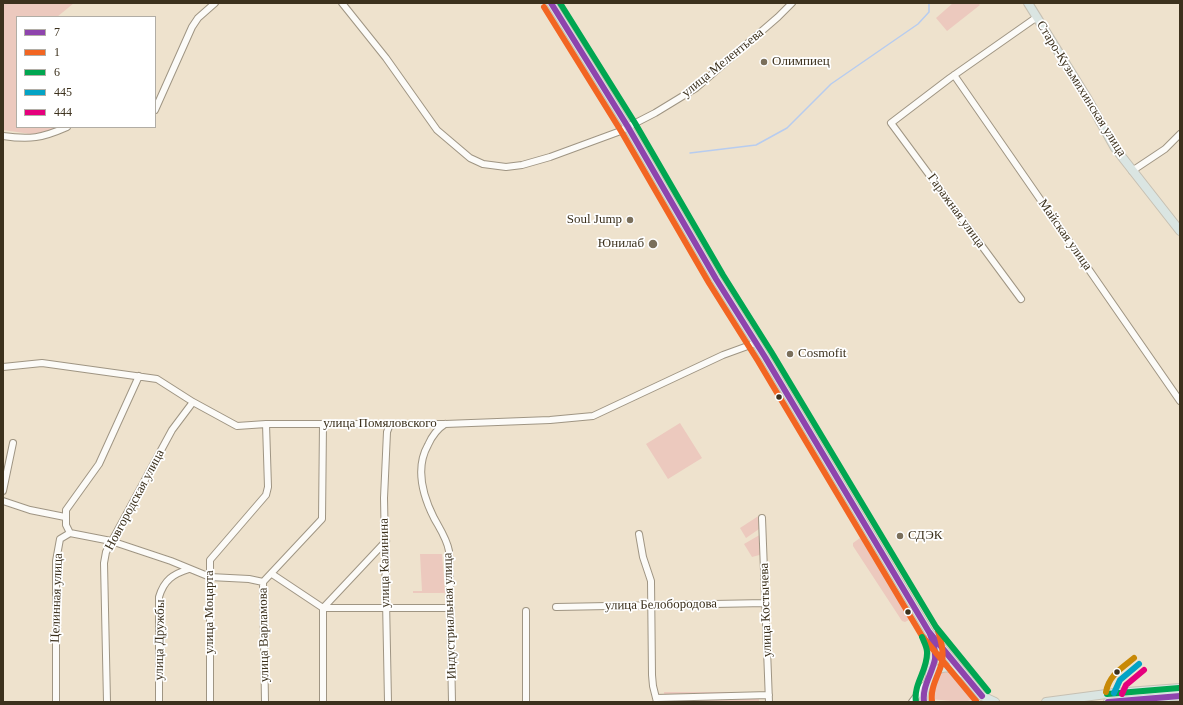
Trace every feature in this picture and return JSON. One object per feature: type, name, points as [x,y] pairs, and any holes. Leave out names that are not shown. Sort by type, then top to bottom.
[{"type":"main road","points":[[551,3],[628,127],[716,279],[929,632],[970,682],[980,699],[995,702]]},
{"type":"main road","name":"Старо-Кузьмихинская улица","points":[[1028,3],[1087,98],[1115,148],[1180,231]]},
{"type":"main road","points":[[924,702],[925,688],[935,652],[929,632]]},
{"type":"main road","points":[[929,678],[934,671],[940,667],[947,667],[960,673],[970,682]]},
{"type":"main road","points":[[1046,702],[1128,692],[1180,688]]},
{"type":"main road","points":[[1108,702],[1180,696]]},
{"type":"street","points":[[156,108],[192,27],[198,18],[215,3]]},
{"type":"street","name":"улица Мелентьева","points":[[342,3],[386,58],[437,130],[456,148],[470,158],[483,164],[506,167],[522,165],[550,158],[628,127],[655,113],[696,88],[780,16],[792,3]]},
{"type":"street","points":[[954,75],[1036,17]]},
{"type":"street","name":"Гаражная улица","points":[[954,75],[891,122],[1021,299]]},
{"type":"street","name":"Майская улица","points":[[954,75],[1179,396]]},
{"type":"street","points":[[3,136],[32,138],[46,137],[65,128]]},
{"type":"street","points":[[1132,171],[1165,149],[1180,134]]},
{"type":"street","name":"улица Помяловского","points":[[3,367],[42,363],[157,379],[233,426],[266,424],[445,424],[550,420],[593,416],[723,355],[756,343]]},
{"type":"street","points":[[139,376],[99,464],[69,506],[65,517],[66,525],[70,533],[111,541],[171,561],[210,577],[220,579],[249,579],[263,582]]},
{"type":"street","name":"Новгородская улица","points":[[107,702],[104,564],[106,552],[172,430],[193,402]]},
{"type":"street","name":"улица Моцарта","points":[[210,702],[210,560],[266,495],[268,486],[266,424]]},
{"type":"street","name":"улица Варламова","points":[[265,702],[263,582],[322,519],[323,424]]},
{"type":"street","name":"улица Калинина","points":[[388,702],[384,498],[387,432],[390,424]]},
{"type":"street","name":"Индустриальная улица","points":[[445,424],[433,435],[424,451],[421,462],[421,473],[431,509],[448,549],[451,608],[452,702]]},
{"type":"street","points":[[3,491],[14,443]]},
{"type":"street","points":[[3,501],[30,510],[65,517]]},
{"type":"street","name":"улица Костычева","points":[[762,518],[769,699]]},
{"type":"street","name":"Целинная улица","points":[[56,702],[56,561],[60,539],[70,533]]},
{"type":"street","points":[[639,534],[643,557],[651,581],[652,675],[657,700],[769,699]]},
{"type":"street","points":[[323,702],[323,608],[386,542]]},
{"type":"street","name":"улица Дружбы","points":[[159,702],[159,597],[163,586],[172,576],[189,569]]},
{"type":"street","points":[[272,574],[323,608],[451,608]]},
{"type":"street","name":"улица Белобородова","points":[[556,607],[766,603]]},
{"type":"street","points":[[526,611],[526,702]]},
{"type":"street","points":[[912,702],[929,678]]},
{"type":"shaded area","points":[[3,3],[74,3],[58,16],[16,16],[16,128],[58,128],[38,135],[3,130]]},
{"type":"shaded area","points":[[953,3],[978,3],[980,5],[947,31],[936,18]]},
{"type":"shaded area","points":[[680,423],[702,458],[668,479],[646,444]]},
{"type":"shaded area","points":[[760,515],[762,527],[746,538],[740,528]]},
{"type":"shaded area","points":[[763,533],[763,554],[752,557],[744,544]]},
{"type":"shaded area","points":[[860,538],[863,539],[908,615],[909,620],[905,622],[902,621],[853,546],[853,543]]},
{"type":"shaded area","points":[[420,554],[442,554],[445,593],[413,593],[413,591],[422,591]]},
{"type":"shaded area","points":[[940,671],[953,673],[968,692],[972,700],[962,702],[930,699],[930,682]]},
{"type":"shaded area","points":[[664,692],[759,692],[759,702],[665,702]]},
{"type":"waterway","points":[[690,153],[756,145],[787,128],[831,84],[918,24],[929,12],[929,3]]},
{"type":"transit line","name":"7","points":[[551,3],[628,127],[716,279],[765,357],[929,632],[982,696]]},
{"type":"transit line","name":"6","points":[[560,3],[635,123],[723,275],[772,353],[936,627],[988,691]]},
{"type":"transit line","name":"1","points":[[544,7],[621,131],[709,283],[758,361],[922,636],[976,701]]},
{"type":"transit line","name":"1","points":[[932,701],[932,691],[943,658],[942,646],[938,631]]},
{"type":"transit line","name":"7","points":[[924,702],[924,691],[935,659],[935,649],[930,634]]},
{"type":"transit line","name":"6","points":[[916,702],[918,683],[927,659],[927,652],[922,637]]},
{"type":"transit line","points":[[1106,692],[1113,676],[1134,658]]},
{"type":"transit line","name":"445","points":[[1114,693],[1120,680],[1139,664]]},
{"type":"transit line","name":"444","points":[[1122,694],[1126,685],[1144,670]]},
{"type":"transit line","name":"6","points":[[1107,694],[1179,688]]},
{"type":"transit line","name":"7","points":[[1108,702],[1180,696]]},
{"type":"place","name":"Олимпиец","points":[[764,62]]},
{"type":"place","name":"Soul Jump","points":[[630,220]]},
{"type":"place","name":"Юнилаб","points":[[653,244]]},
{"type":"place","name":"Cosmofit","points":[[790,354]]},
{"type":"place","name":"СДЭК","points":[[900,536]]}]
